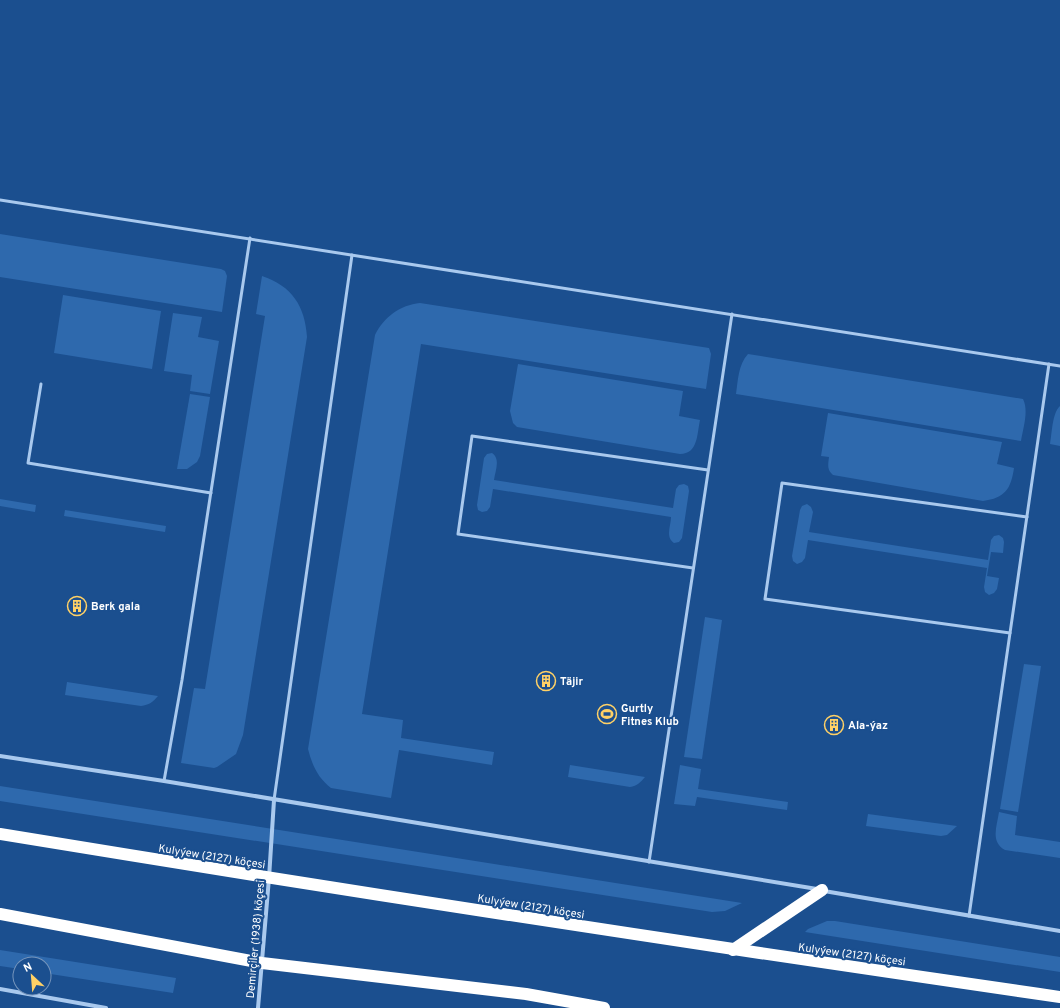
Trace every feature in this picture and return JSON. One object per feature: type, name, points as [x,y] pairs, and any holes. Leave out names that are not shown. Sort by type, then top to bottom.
[{"type":"highway","name":"Kulyýew (2127) köçesi","points":[[0,834],[269,878],[733,950],[1060,997]]},
{"type":"highway","points":[[733,950],[822,890]]},
{"type":"highway","points":[[0,914],[262,963],[526,994],[604,1008]]},
{"type":"street","points":[[0,756],[822,890],[1060,931]]},
{"type":"street","name":"Demirçiler (1938) köçesi","points":[[258,1008],[274,800]]},
{"type":"street","points":[[0,989],[106,1008]]},
{"type":"lane","points":[[0,200],[1060,366]]},
{"type":"lane","points":[[164,782],[182,680],[250,238]]},
{"type":"lane","points":[[274,800],[352,255]]},
{"type":"lane","points":[[649,862],[732,314]]},
{"type":"lane","points":[[969,916],[1049,364]]},
{"type":"lane","points":[[41,384],[28,463],[211,493]]},
{"type":"lane","points":[[693,568],[458,534],[472,436],[708,470]]},
{"type":"lane","points":[[1010,633],[765,599],[782,483],[1027,517]]},
{"type":"shaded area","points":[[0,234],[221,269],[225,271],[227,276],[222,312],[0,277]]},
{"type":"shaded area","points":[[262,276],[281,285],[295,299],[303,316],[307,337],[243,735],[236,754],[214,768],[181,763],[194,688],[205,689],[265,316],[256,314]]},
{"type":"shaded area","points":[[63,295],[161,311],[152,369],[54,353]]},
{"type":"shaded area","points":[[420,303],[709,348],[711,354],[706,389],[421,344],[362,714],[403,720],[401,738],[494,752],[492,765],[399,750],[391,798],[331,788],[322,780],[316,771],[308,749],[375,335],[383,323],[393,313],[406,306]]},
{"type":"shaded area","points":[[173,313],[202,317],[198,337],[219,341],[210,394],[190,391],[192,375],[164,371]]},
{"type":"shaded area","points":[[748,354],[1023,399],[1026,414],[1021,441],[736,394],[740,368]]},
{"type":"shaded area","points":[[518,364],[683,391],[679,416],[700,420],[696,442],[690,451],[680,454],[517,427],[513,423],[510,411]]},
{"type":"shaded area","points":[[190,394],[210,397],[200,456],[197,462],[187,469],[177,469]]},
{"type":"shaded area","points":[[1060,406],[1060,446],[1050,444],[1055,413]]},
{"type":"shaded area","points":[[828,413],[1002,442],[997,464],[1014,468],[1011,482],[1009,487],[1002,495],[991,500],[983,501],[833,475],[828,465],[829,457],[821,456]]},
{"type":"shaded area","points":[[492,453],[497,462],[494,480],[673,508],[676,489],[679,485],[684,484],[688,486],[689,491],[682,538],[679,542],[674,543],[671,541],[669,531],[671,517],[493,489],[490,507],[487,511],[482,512],[478,510],[477,505],[484,458],[487,454]]},
{"type":"shaded area","points":[[0,499],[36,505],[35,512],[0,506]]},
{"type":"shaded area","points":[[807,504],[811,507],[813,512],[809,532],[988,560],[991,540],[994,536],[999,535],[1003,538],[1004,542],[1003,553],[991,552],[987,576],[999,578],[997,589],[994,593],[989,595],[985,592],[984,587],[987,568],[808,540],[805,558],[802,562],[797,564],[793,561],[792,556],[800,510],[802,506]]},
{"type":"shaded area","points":[[65,510],[166,526],[165,532],[64,516]]},
{"type":"shaded area","points":[[705,617],[722,620],[702,759],[684,757]]},
{"type":"shaded area","points":[[1024,664],[1041,666],[1018,812],[1000,809]]},
{"type":"shaded area","points":[[67,682],[158,696],[151,703],[141,706],[65,695]]},
{"type":"shaded area","points":[[570,765],[645,777],[639,784],[630,787],[568,777]]},
{"type":"shaded area","points":[[680,765],[701,769],[698,789],[788,802],[787,810],[697,797],[695,806],[674,804]]},
{"type":"shaded area","points":[[0,786],[742,903],[725,911],[712,912],[0,801]]},
{"type":"shaded area","points":[[999,812],[1017,816],[1015,835],[1060,842],[1060,858],[1005,850],[1000,847],[996,838]]},
{"type":"shaded area","points":[[868,814],[957,826],[947,835],[941,836],[866,826]]},
{"type":"shaded area","points":[[827,921],[835,921],[1060,957],[1060,972],[805,932],[808,929]]},
{"type":"shaded area","points":[[0,950],[38,956],[12,956],[12,968],[0,966]]},
{"type":"shaded area","points":[[52,958],[176,978],[173,993],[52,974]]},
{"type":"place","name":"Berk gala","points":[[77,606]]},
{"type":"place","name":"Täjir","points":[[546,681]]},
{"type":"place","name":"Gurtly Fitnes Klub","points":[[607,714]]},
{"type":"place","name":"Ala-ýaz","points":[[834,725]]}]
